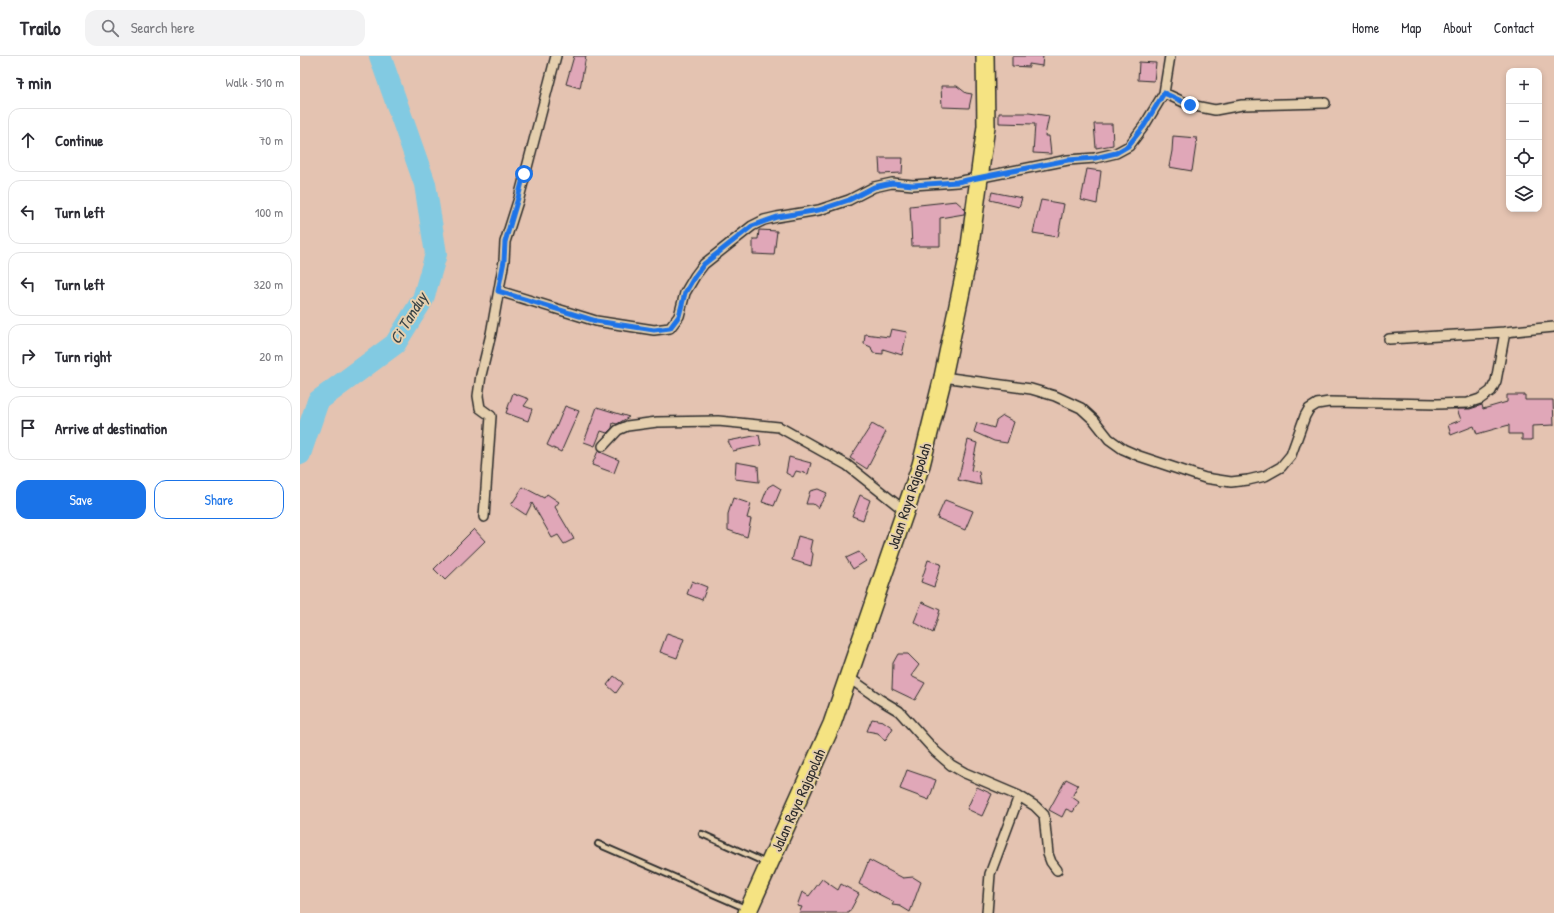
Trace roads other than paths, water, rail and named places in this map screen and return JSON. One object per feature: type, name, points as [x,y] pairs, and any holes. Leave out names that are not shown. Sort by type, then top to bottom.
[{"type":"highway","name":"Jalan Raya Rajapolah","points":[[748,911],[832,724],[921,466],[943,377],[969,253],[986,126],[985,56]]},
{"type":"street","points":[[484,516],[490,416],[480,408],[478,396],[504,261],[506,237],[556,56]]},
{"type":"street","points":[[498,291],[596,321],[654,330],[670,328],[679,316],[685,293],[704,264],[752,226],[777,217],[819,210],[849,200],[874,187],[892,183],[931,184],[980,178],[1068,160],[1095,158],[1116,153],[1128,146],[1144,126],[1164,93],[1170,56]]},
{"type":"street","points":[[1164,93],[1190,105],[1215,110],[1242,105],[1326,103]]},
{"type":"street","points":[[1389,339],[1505,332],[1554,327]]},
{"type":"street","points":[[943,377],[1031,389],[1055,396],[1080,408],[1094,420],[1109,439],[1123,449],[1139,456],[1205,478],[1231,482],[1266,476],[1282,467],[1291,455],[1305,416],[1309,409],[1317,404],[1329,402],[1437,404],[1468,403],[1480,399],[1491,391],[1496,381],[1505,332]]},
{"type":"street","points":[[603,446],[618,430],[627,426],[657,422],[718,421],[779,427],[847,465],[905,511]]},
{"type":"street","points":[[848,677],[899,711],[935,751],[951,765],[965,773],[1019,796],[1035,806],[1044,815],[1048,854],[1051,862],[1057,870]]},
{"type":"street","points":[[987,913],[990,874],[1019,796]]},
{"type":"lane","points":[[702,834],[769,865]]},
{"type":"lane","points":[[598,844],[748,911]]},
{"type":"waterway","name":"Ci Tanduy","points":[[300,454],[318,401],[395,344],[423,299],[436,254],[425,184],[380,56]]}]
